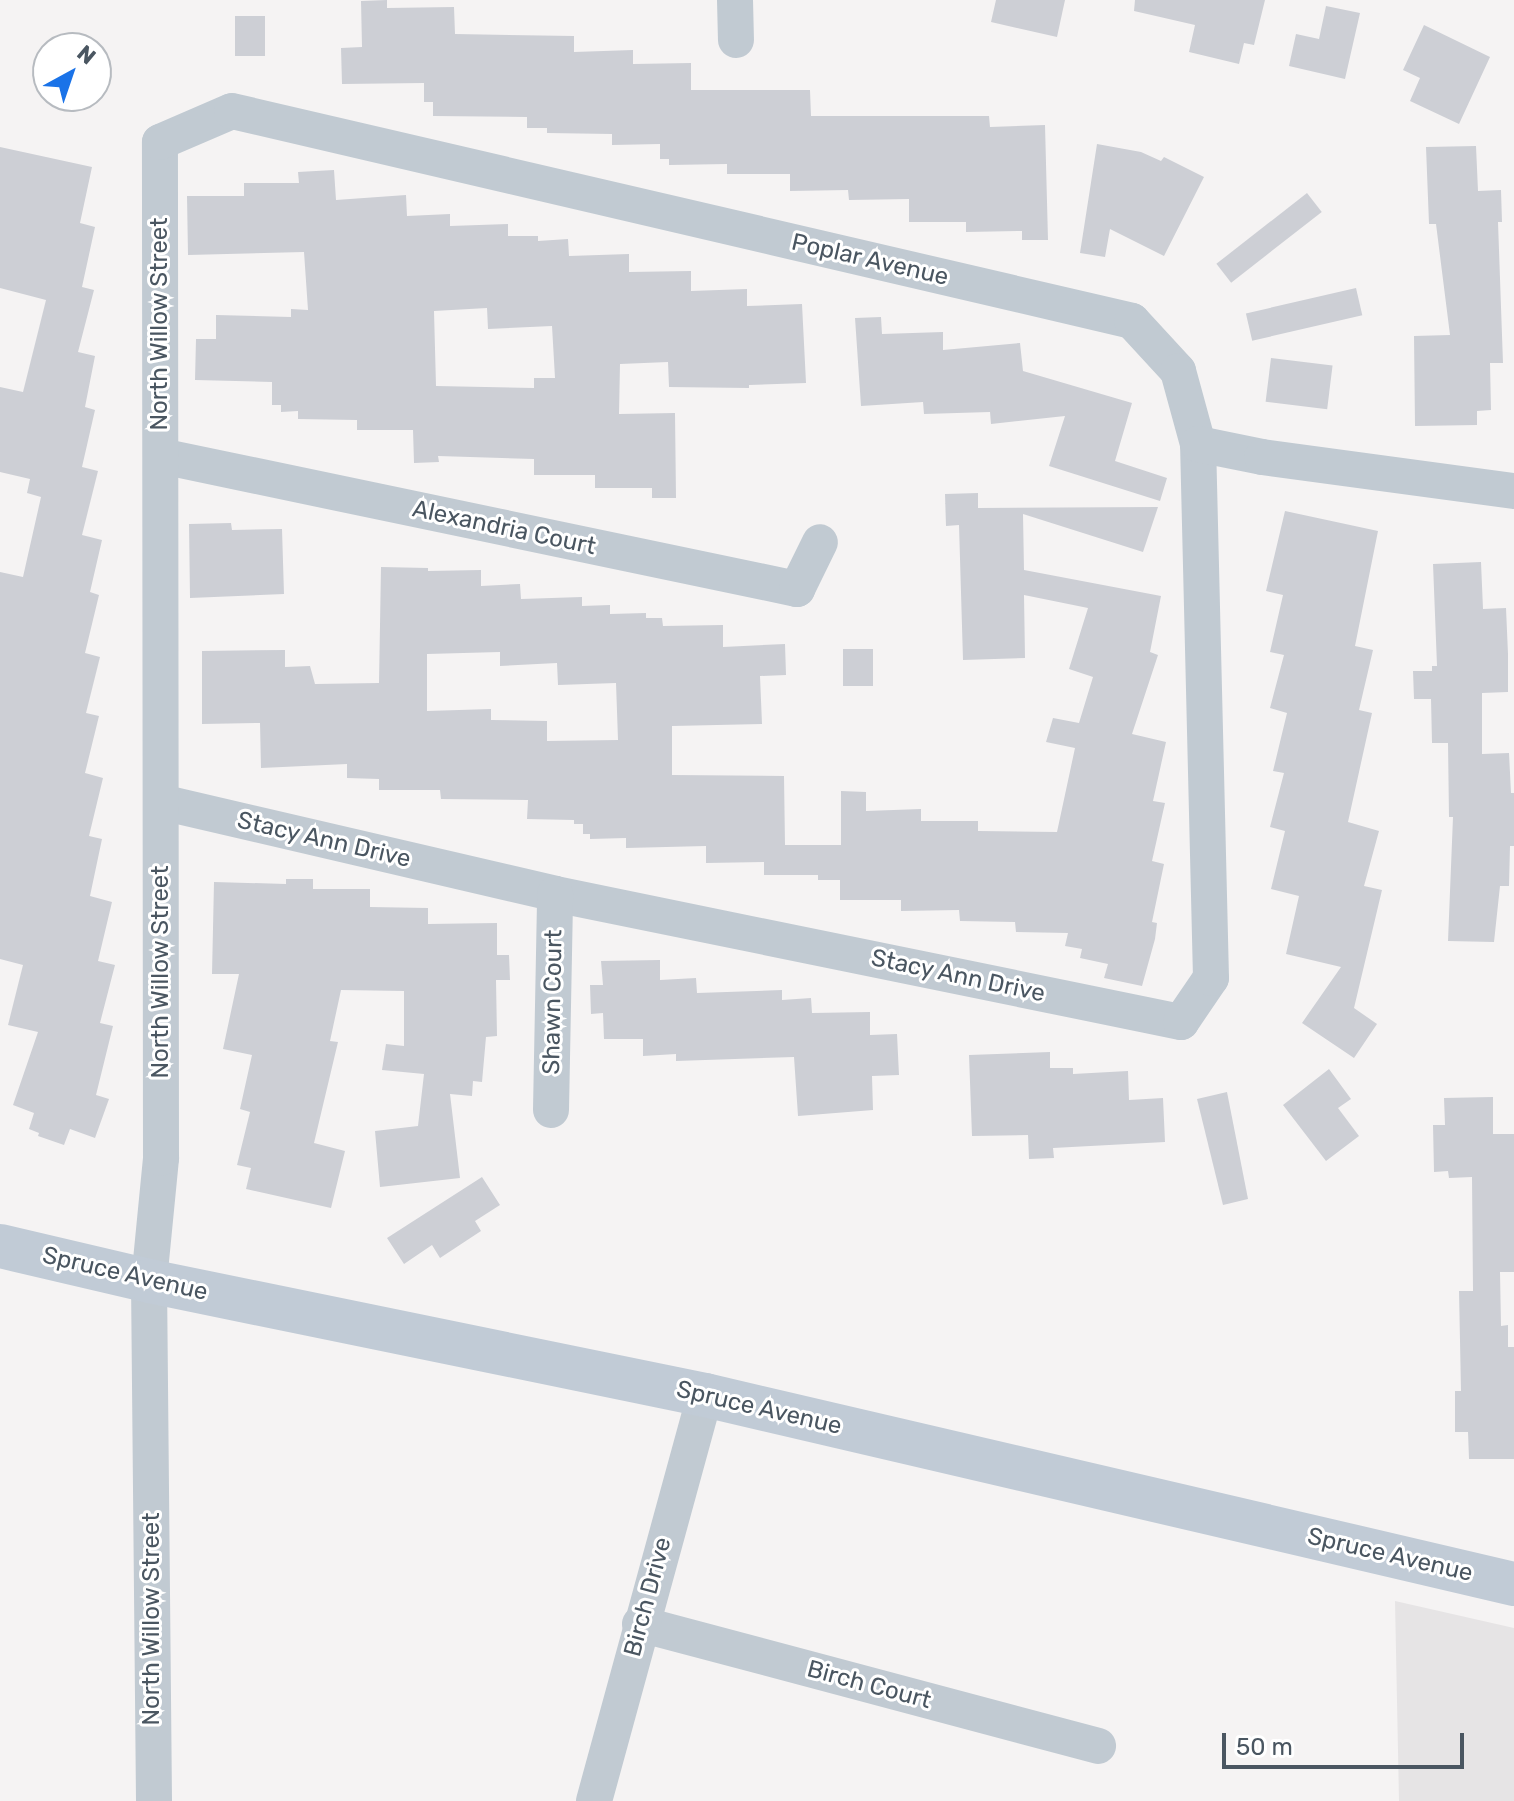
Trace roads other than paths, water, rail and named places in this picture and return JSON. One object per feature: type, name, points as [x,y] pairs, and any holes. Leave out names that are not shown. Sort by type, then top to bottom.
[{"type":"main road","name":"Spruce Avenue","points":[[0,1246],[149,1281],[705,1395],[1514,1584]]},
{"type":"street","points":[[735,0],[736,40]]},
{"type":"street","name":"Poplar Avenue","points":[[160,142],[232,111],[1132,321],[1178,371],[1198,444]]},
{"type":"street","name":"North Willow Street","points":[[154,1801],[149,1281],[161,1158],[160,142]]},
{"type":"street","points":[[1198,444],[1278,459],[1514,491]]},
{"type":"street","name":"Stacy Ann Drive","points":[[161,802],[555,894],[1181,1022],[1211,978],[1198,444]]},
{"type":"street","name":"Alexandria Court","points":[[161,456],[797,589],[820,542]]},
{"type":"street","name":"Shawn Court","points":[[551,1110],[555,894]]},
{"type":"street","name":"Birch Drive","points":[[594,1801],[705,1395]]},
{"type":"street","name":"Birch Court","points":[[640,1624],[1098,1746]]}]
